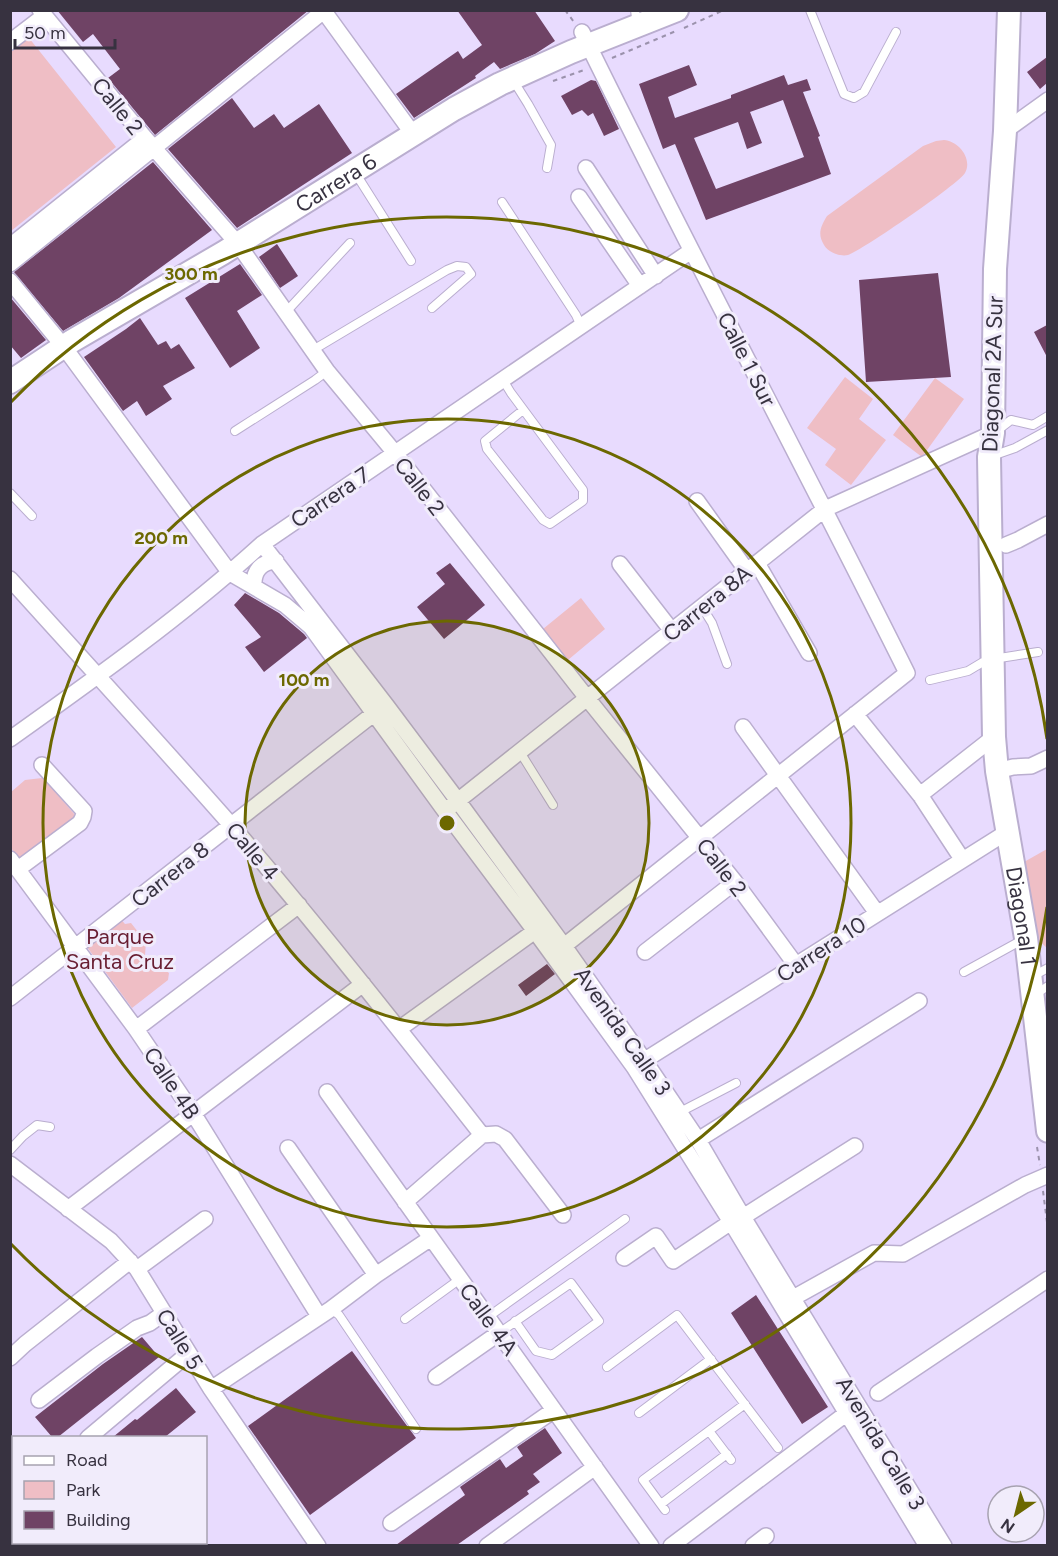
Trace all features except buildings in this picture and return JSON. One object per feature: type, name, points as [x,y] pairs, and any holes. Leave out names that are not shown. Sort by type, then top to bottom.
[{"type":"main road","name":"Carrera 6","points":[[10,382],[64,347],[238,244],[454,109],[512,79],[589,47],[636,18],[677,10]]},
{"type":"main road","name":"Diagonal 2A Sur","points":[[994,737],[993,660],[998,545],[989,457],[993,433],[995,269],[1005,131],[1009,10]]},
{"type":"main road","name":"Diagonal 1","points":[[994,737],[997,771],[1026,938],[1039,982],[1047,1131]]},
{"type":"street","points":[[10,246],[324,11],[413,134]]},
{"type":"street","points":[[10,42],[42,13]]},
{"type":"street","name":"Calle 2","points":[[42,13],[149,143],[238,244],[327,371],[395,453],[735,882],[796,965]]},
{"type":"street","name":"Calle 1 Sur","points":[[589,47],[907,673],[855,714]]},
{"type":"street","points":[[1005,131],[1047,100]]},
{"type":"street","points":[[10,264],[149,143]]},
{"type":"street","points":[[586,168],[656,276]]},
{"type":"street","points":[[579,197],[640,286]]},
{"type":"street","name":"Carrera 7","points":[[10,739],[98,676],[230,573],[262,544],[691,251]]},
{"type":"street","points":[[10,280],[64,347],[230,573]]},
{"type":"street","name":"Carrera 8A","points":[[445,811],[825,509],[993,433]]},
{"type":"street","points":[[697,501],[752,567],[809,653]]},
{"type":"street","points":[[998,545],[1018,540],[1047,524]]},
{"type":"street","name":"Avenida Calle 3","points":[[262,544],[380,709],[445,811],[535,931],[680,1113],[698,1140],[737,1220],[793,1298],[944,1545]]},
{"type":"street","points":[[254,586],[256,571],[261,565],[268,561],[276,561]]},
{"type":"street","points":[[620,564],[672,631]]},
{"type":"street","name":"Avenida Calle 3","points":[[230,573],[285,605],[311,627],[458,801],[564,946],[737,1220],[847,1413],[927,1545]]},
{"type":"street","name":"Calle 4","points":[[10,579],[299,905],[482,1135]]},
{"type":"street","name":"Carrera 8","points":[[10,998],[380,709]]},
{"type":"street","points":[[564,946],[855,714],[920,795],[962,859]]},
{"type":"street","points":[[743,727],[877,913]]},
{"type":"street","points":[[920,795],[994,737]]},
{"type":"street","points":[[997,771],[1031,766],[1047,758]]},
{"type":"street","points":[[14,864],[80,823],[83,817],[84,811],[42,765]]},
{"type":"street","name":"Carrera 10","points":[[639,1064],[1007,832]]},
{"type":"street","name":"Calle 4B","points":[[14,864],[136,1029],[325,1312]]},
{"type":"street","points":[[645,952],[735,882]]},
{"type":"street","points":[[136,1029],[299,905]]},
{"type":"street","points":[[399,1029],[535,931]]},
{"type":"street","points":[[68,1209],[363,984]]},
{"type":"street","points":[[698,1140],[919,1001]]},
{"type":"street","name":"Calle 4A","points":[[327,1092],[595,1467],[644,1543]]},
{"type":"street","points":[[405,1202],[482,1135],[496,1134],[505,1139],[563,1215]]},
{"type":"street","points":[[624,1258],[656,1236],[673,1261],[855,1146]]},
{"type":"street","points":[[288,1148],[376,1275]]},
{"type":"street","name":"Calle 5","points":[[10,1164],[111,1241],[134,1265],[211,1389],[318,1545]]},
{"type":"street","points":[[793,1298],[873,1253],[903,1254],[1047,1175]]},
{"type":"street","points":[[10,1358],[25,1344],[134,1265],[206,1219]]},
{"type":"street","points":[[211,1389],[431,1238]]},
{"type":"street","points":[[878,1393],[1047,1279]]},
{"type":"street","points":[[39,1400],[105,1350],[164,1313]]},
{"type":"street","points":[[436,1377],[499,1333]]},
{"type":"street","points":[[89,1436],[189,1353]]},
{"type":"street","points":[[391,1523],[554,1410]]},
{"type":"street","points":[[671,1545],[781,1454],[847,1413]]},
{"type":"street","points":[[487,1545],[595,1467]]},
{"type":"street","points":[[753,1545],[766,1536]]},
{"type":"lane","points":[[810,10],[844,94],[854,98],[864,92],[896,32]]},
{"type":"lane","points":[[512,79],[551,145],[546,168]]},
{"type":"lane","points":[[355,171],[411,261]]},
{"type":"lane","points":[[502,202],[582,326]]},
{"type":"lane","points":[[286,312],[350,243]]},
{"type":"lane","points":[[313,350],[447,270],[457,266],[466,267],[471,274],[432,308]]},
{"type":"lane","points":[[235,431],[327,371]]},
{"type":"lane","points":[[503,380],[583,490],[583,501],[550,524],[543,520],[487,449],[485,441],[523,410]]},
{"type":"lane","points":[[993,433],[1011,420],[1033,425],[1047,416]]},
{"type":"lane","points":[[989,457],[1016,448],[1047,430]]},
{"type":"lane","points":[[10,493],[32,516]]},
{"type":"lane","points":[[702,607],[712,623],[727,664]]},
{"type":"lane","points":[[930,680],[968,671],[984,662],[1038,651]]},
{"type":"lane","points":[[520,752],[553,805]]},
{"type":"lane","points":[[964,972],[1026,938]]},
{"type":"lane","points":[[680,1113],[736,1083]]},
{"type":"lane","points":[[10,1150],[37,1125],[50,1127]]},
{"type":"lane","points":[[488,1317],[625,1219]]},
{"type":"lane","points":[[405,1319],[460,1279]]},
{"type":"lane","points":[[499,1333],[515,1321],[571,1283],[599,1321],[552,1355],[536,1351],[515,1321]]},
{"type":"lane","points":[[325,1312],[339,1315],[416,1429]]},
{"type":"lane","points":[[607,1368],[677,1315],[781,1454]]},
{"type":"lane","points":[[639,1413],[711,1359]]},
{"type":"lane","points":[[709,1431],[729,1457],[663,1507],[643,1480],[745,1404]]},
{"type":"path","points":[[589,47],[724,10]]},
{"type":"green space","points":[[29,38],[116,147],[11,231],[11,52]]},
{"type":"green space","points":[[944,140],[954,143],[966,156],[967,167],[959,179],[910,216],[857,251],[848,255],[838,255],[826,248],[820,234],[827,216],[923,146]]},
{"type":"green space","points":[[845,377],[873,399],[859,419],[886,440],[851,485],[825,465],[836,449],[807,428]]},
{"type":"green space","points":[[935,378],[964,399],[922,457],[893,435]]},
{"type":"green space","points":[[581,598],[605,629],[568,660],[543,629]]},
{"type":"green space","points":[[42,778],[76,816],[19,859],[11,848],[11,792],[25,780]]},
{"type":"green space","points":[[1047,849],[1047,948],[1036,938],[1024,862]]},
{"type":"green space","name":"Parque Santa Cruz","points":[[117,915],[125,924],[131,923],[146,942],[145,955],[169,973],[168,980],[132,1008],[84,943]]}]
